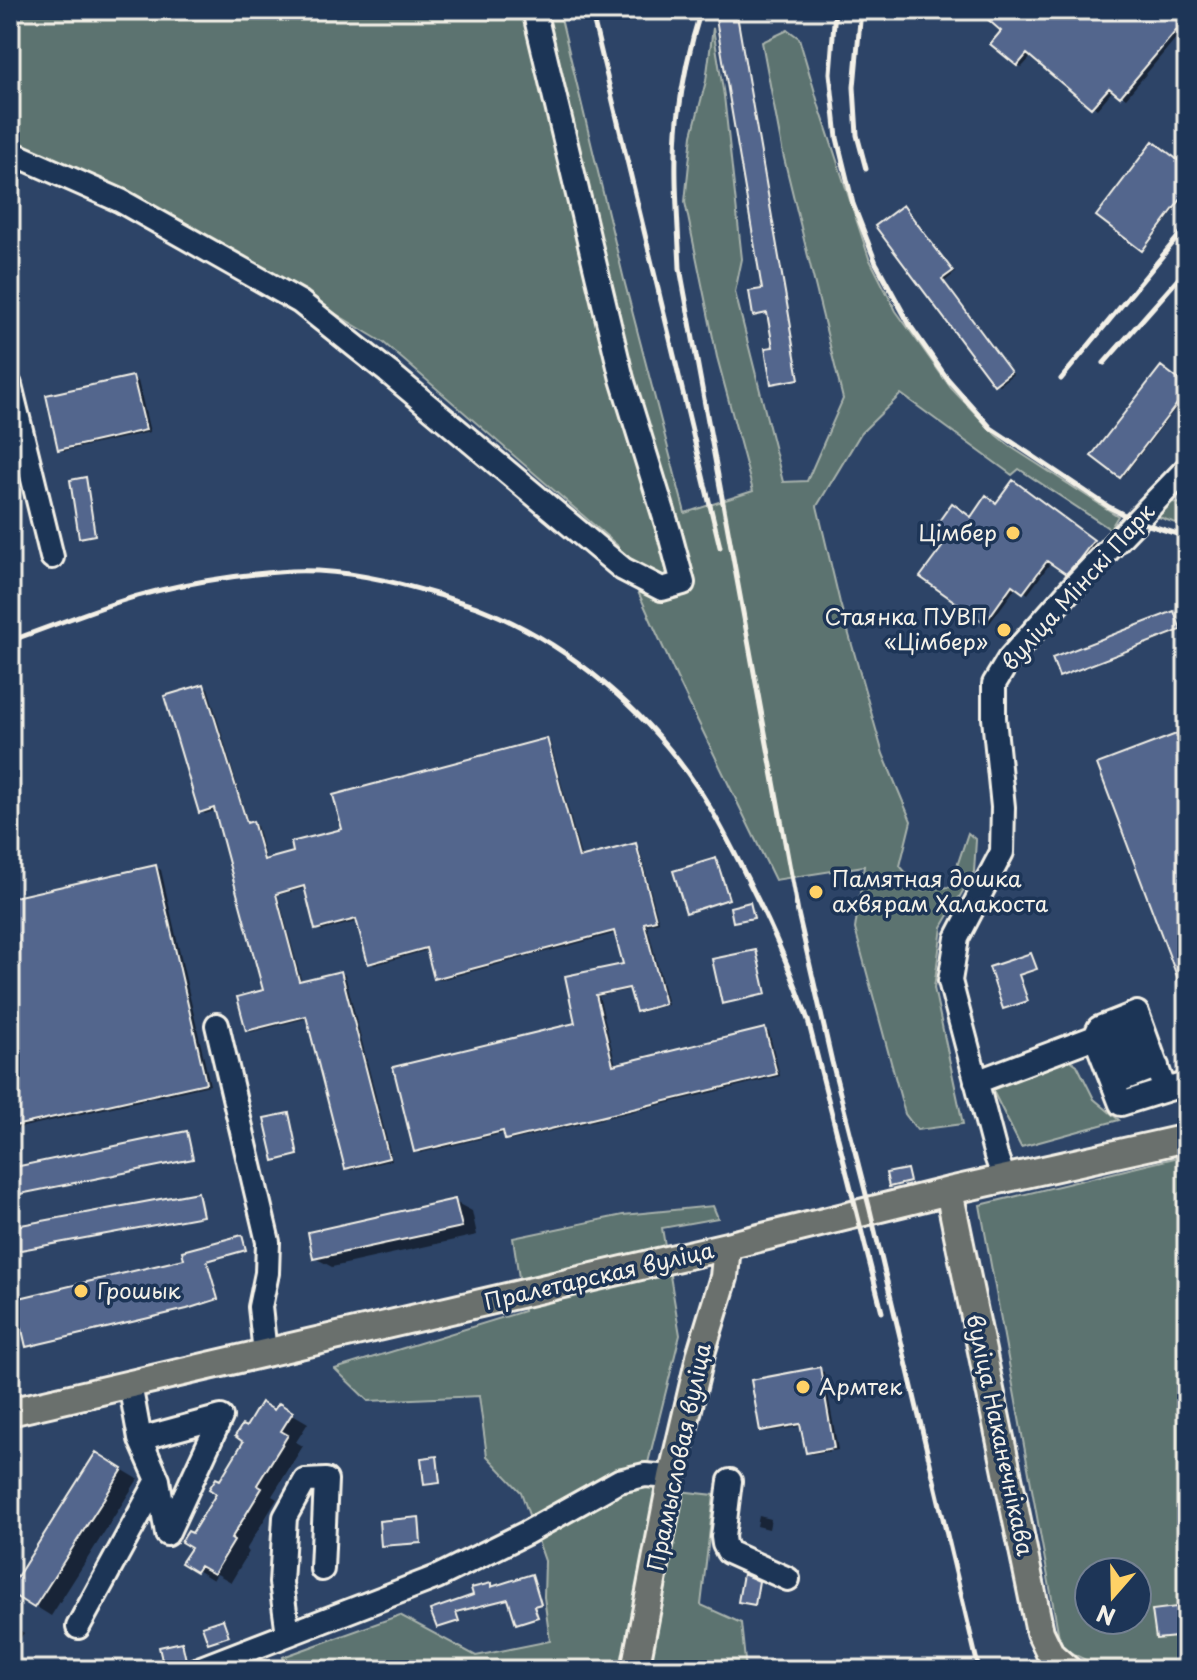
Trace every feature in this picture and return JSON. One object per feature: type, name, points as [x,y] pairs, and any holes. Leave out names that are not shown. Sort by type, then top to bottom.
[{"type":"main road","name":"Пралетарская вуліца","points":[[10,1412],[727,1246],[1004,1178],[1187,1138]]},
{"type":"main road","name":"вуліца Наканечнікава","points":[[949,1191],[1040,1632],[1051,1655],[1068,1670]]},
{"type":"main road","name":"Прамысловая вуліца","points":[[635,1670],[672,1477],[701,1353],[724,1277],[727,1246]]},
{"type":"street","points":[[10,152],[121,201],[300,302],[623,569],[662,589],[683,583],[622,379],[534,10]]},
{"type":"street","points":[[10,385],[52,557]]},
{"type":"street","name":"вуліца Мінскі Парк","points":[[1004,1178],[950,981],[957,938],[1002,852],[1003,807],[994,718],[994,684],[1009,659],[1070,590],[1187,468]]},
{"type":"street","points":[[217,1025],[268,1242],[267,1273],[260,1307],[265,1353]]},
{"type":"street","points":[[1103,1058],[1150,1049]]},
{"type":"street","points":[[1103,1058],[1121,1104],[1176,1090],[1150,1049]]},
{"type":"street","points":[[976,1082],[1150,1049]]},
{"type":"street","points":[[130,1384],[140,1439],[158,1480],[167,1534],[221,1417],[140,1439]]},
{"type":"street","points":[[196,1670],[437,1577],[526,1533],[619,1481],[645,1475],[672,1477]]},
{"type":"street","points":[[78,1627],[158,1480]]},
{"type":"street","points":[[288,1634],[281,1583],[285,1517],[305,1481],[326,1480],[322,1569]]},
{"type":"street","points":[[730,1481],[723,1537],[728,1552],[788,1579]]},
{"type":"green space","points":[[10,10],[559,10],[625,284],[685,513],[753,491],[717,357],[685,202],[692,135],[706,81],[713,28],[724,96],[742,259],[735,292],[783,482],[807,481],[843,399],[783,154],[762,42],[788,30],[799,38],[869,258],[896,311],[951,388],[996,435],[1118,516],[1110,529],[1019,469],[1012,475],[901,394],[861,433],[817,506],[840,603],[883,754],[911,821],[900,866],[921,890],[950,887],[968,833],[976,840],[974,872],[942,927],[934,988],[963,1124],[917,1130],[905,1114],[855,929],[864,866],[775,880],[677,678],[617,545],[384,343],[180,220],[10,139]]},
{"type":"green space","points":[[1168,501],[1187,505],[1187,527],[1153,515]]},
{"type":"green space","points":[[1066,1057],[1077,1065],[1094,1099],[1119,1120],[1021,1147],[988,1081]]},
{"type":"green space","points":[[1187,1155],[1187,1665],[1167,1670],[1106,1670],[1061,1648],[980,1205]]},
{"type":"green space","points":[[713,1206],[718,1218],[662,1228],[680,1335],[642,1487],[714,1495],[701,1605],[741,1623],[746,1670],[286,1670],[283,1657],[400,1615],[476,1656],[550,1641],[544,1597],[545,1561],[521,1492],[487,1456],[479,1396],[368,1401],[335,1369],[524,1311],[513,1238],[623,1215]]},
{"type":"building","points":[[977,10],[1187,10],[1187,18],[1120,97],[1109,88],[1091,108],[1027,54],[1017,66],[990,44],[1001,31]]},
{"type":"building","points":[[737,15],[799,379],[771,384],[765,348],[773,347],[767,313],[753,316],[749,291],[762,289],[716,19]]},
{"type":"building","points":[[1153,141],[1187,167],[1187,191],[1142,251],[1096,216]]},
{"type":"building","points":[[903,205],[953,271],[942,279],[1011,372],[994,385],[875,226]]},
{"type":"building","points":[[1161,366],[1187,386],[1187,391],[1120,478],[1091,456]]},
{"type":"building","points":[[133,376],[146,430],[58,450],[46,395]]},
{"type":"building","points":[[86,477],[95,535],[79,538],[70,480]]},
{"type":"building","name":"Цімбер","points":[[1013,480],[1094,540],[1066,574],[1047,561],[1023,593],[1012,585],[985,623],[920,577],[948,539],[934,528],[952,503],[971,517],[986,495],[996,503]]},
{"type":"building","points":[[1174,611],[1181,630],[1059,677],[1052,658]]},
{"type":"building","points":[[204,684],[247,823],[253,821],[264,860],[293,852],[291,842],[342,829],[333,795],[547,738],[579,858],[636,843],[656,920],[644,923],[665,1004],[636,1012],[629,988],[596,995],[613,1065],[765,1028],[777,1074],[505,1140],[503,1131],[414,1152],[393,1067],[575,1023],[565,976],[623,964],[614,931],[434,979],[426,948],[368,964],[356,919],[315,930],[304,886],[276,894],[299,981],[341,971],[389,1158],[345,1169],[306,1016],[246,1031],[237,997],[263,990],[214,808],[199,813],[164,696]]},
{"type":"building","points":[[1187,730],[1187,1000],[1186,1000],[1097,764]]},
{"type":"building","points":[[716,858],[729,899],[686,913],[673,871]]},
{"type":"building","points":[[156,865],[206,1083],[10,1127],[10,898]]},
{"type":"building","points":[[750,902],[754,918],[733,922],[730,907]]},
{"type":"building","points":[[756,950],[766,994],[722,1004],[712,959]]},
{"type":"building","points":[[1031,953],[1037,969],[1019,975],[1028,1001],[1003,1009],[989,967]]},
{"type":"building","points":[[289,1113],[298,1155],[274,1161],[264,1118]]},
{"type":"building","points":[[187,1131],[193,1159],[10,1196],[10,1168]]},
{"type":"building","points":[[907,1169],[910,1182],[889,1187],[886,1173]]},
{"type":"building","points":[[198,1192],[203,1216],[10,1252],[10,1227]]},
{"type":"building","points":[[455,1199],[462,1227],[313,1259],[308,1232]]},
{"type":"building","points":[[242,1235],[246,1250],[207,1261],[218,1299],[26,1347],[15,1299],[184,1259],[182,1251]]},
{"type":"building","points":[[820,1367],[834,1448],[806,1453],[800,1424],[760,1431],[751,1380]]},
{"type":"building","points":[[261,1402],[274,1410],[279,1403],[293,1412],[281,1431],[288,1435],[257,1485],[262,1488],[214,1574],[200,1566],[196,1572],[181,1563],[191,1548],[181,1542],[188,1531],[192,1533],[216,1494],[209,1489],[216,1478],[220,1480],[243,1442],[235,1436],[242,1425],[246,1427]]},
{"type":"building","points":[[96,1452],[123,1469],[34,1608],[10,1593],[10,1588]]},
{"type":"building","points":[[437,1456],[440,1483],[424,1485],[421,1458]]},
{"type":"building","points":[[419,1517],[421,1543],[381,1546],[379,1521]]},
{"type":"building","points":[[532,1574],[541,1604],[534,1606],[538,1617],[516,1624],[508,1599],[456,1612],[459,1621],[437,1628],[430,1610],[473,1595],[471,1588],[491,1583],[491,1587]]},
{"type":"building","points":[[743,1574],[759,1581],[755,1605],[738,1602]]},
{"type":"building","points":[[1184,1606],[1187,1636],[1156,1639],[1153,1610]]},
{"type":"building","points":[[223,1619],[229,1636],[208,1643],[202,1626]]},
{"type":"building","points":[[182,1642],[184,1664],[164,1669],[159,1647]]},
{"type":"railway","points":[[591,10],[720,547]]},
{"type":"railway","points":[[701,10],[687,64],[678,119],[676,175],[680,268],[798,913],[979,1670]]},
{"type":"railway","points":[[835,10],[830,73],[837,138],[853,204],[876,263],[911,327],[946,377],[991,428],[1109,507],[1136,521],[1187,537]]},
{"type":"railway","points":[[861,10],[854,87],[857,135],[866,169]]},
{"type":"railway","points":[[1061,379],[1187,226]]},
{"type":"railway","points":[[1104,363],[1187,269]]},
{"type":"railway","points":[[10,641],[159,590],[248,575],[310,571],[384,580],[474,606],[512,622],[574,660],[631,707],[679,762],[718,822],[763,911],[808,1020],[882,1312]]},
{"type":"place","name":"Цімбер","points":[[1013,533]]},
{"type":"place","name":"Стаянка ПУВП «Цімбер»","points":[[1004,630]]},
{"type":"place","name":"Памятная дошка ахвярам Халакоста","points":[[816,892]]},
{"type":"place","name":"Грошык","points":[[81,1291]]},
{"type":"place","name":"Армтек","points":[[803,1387]]}]
